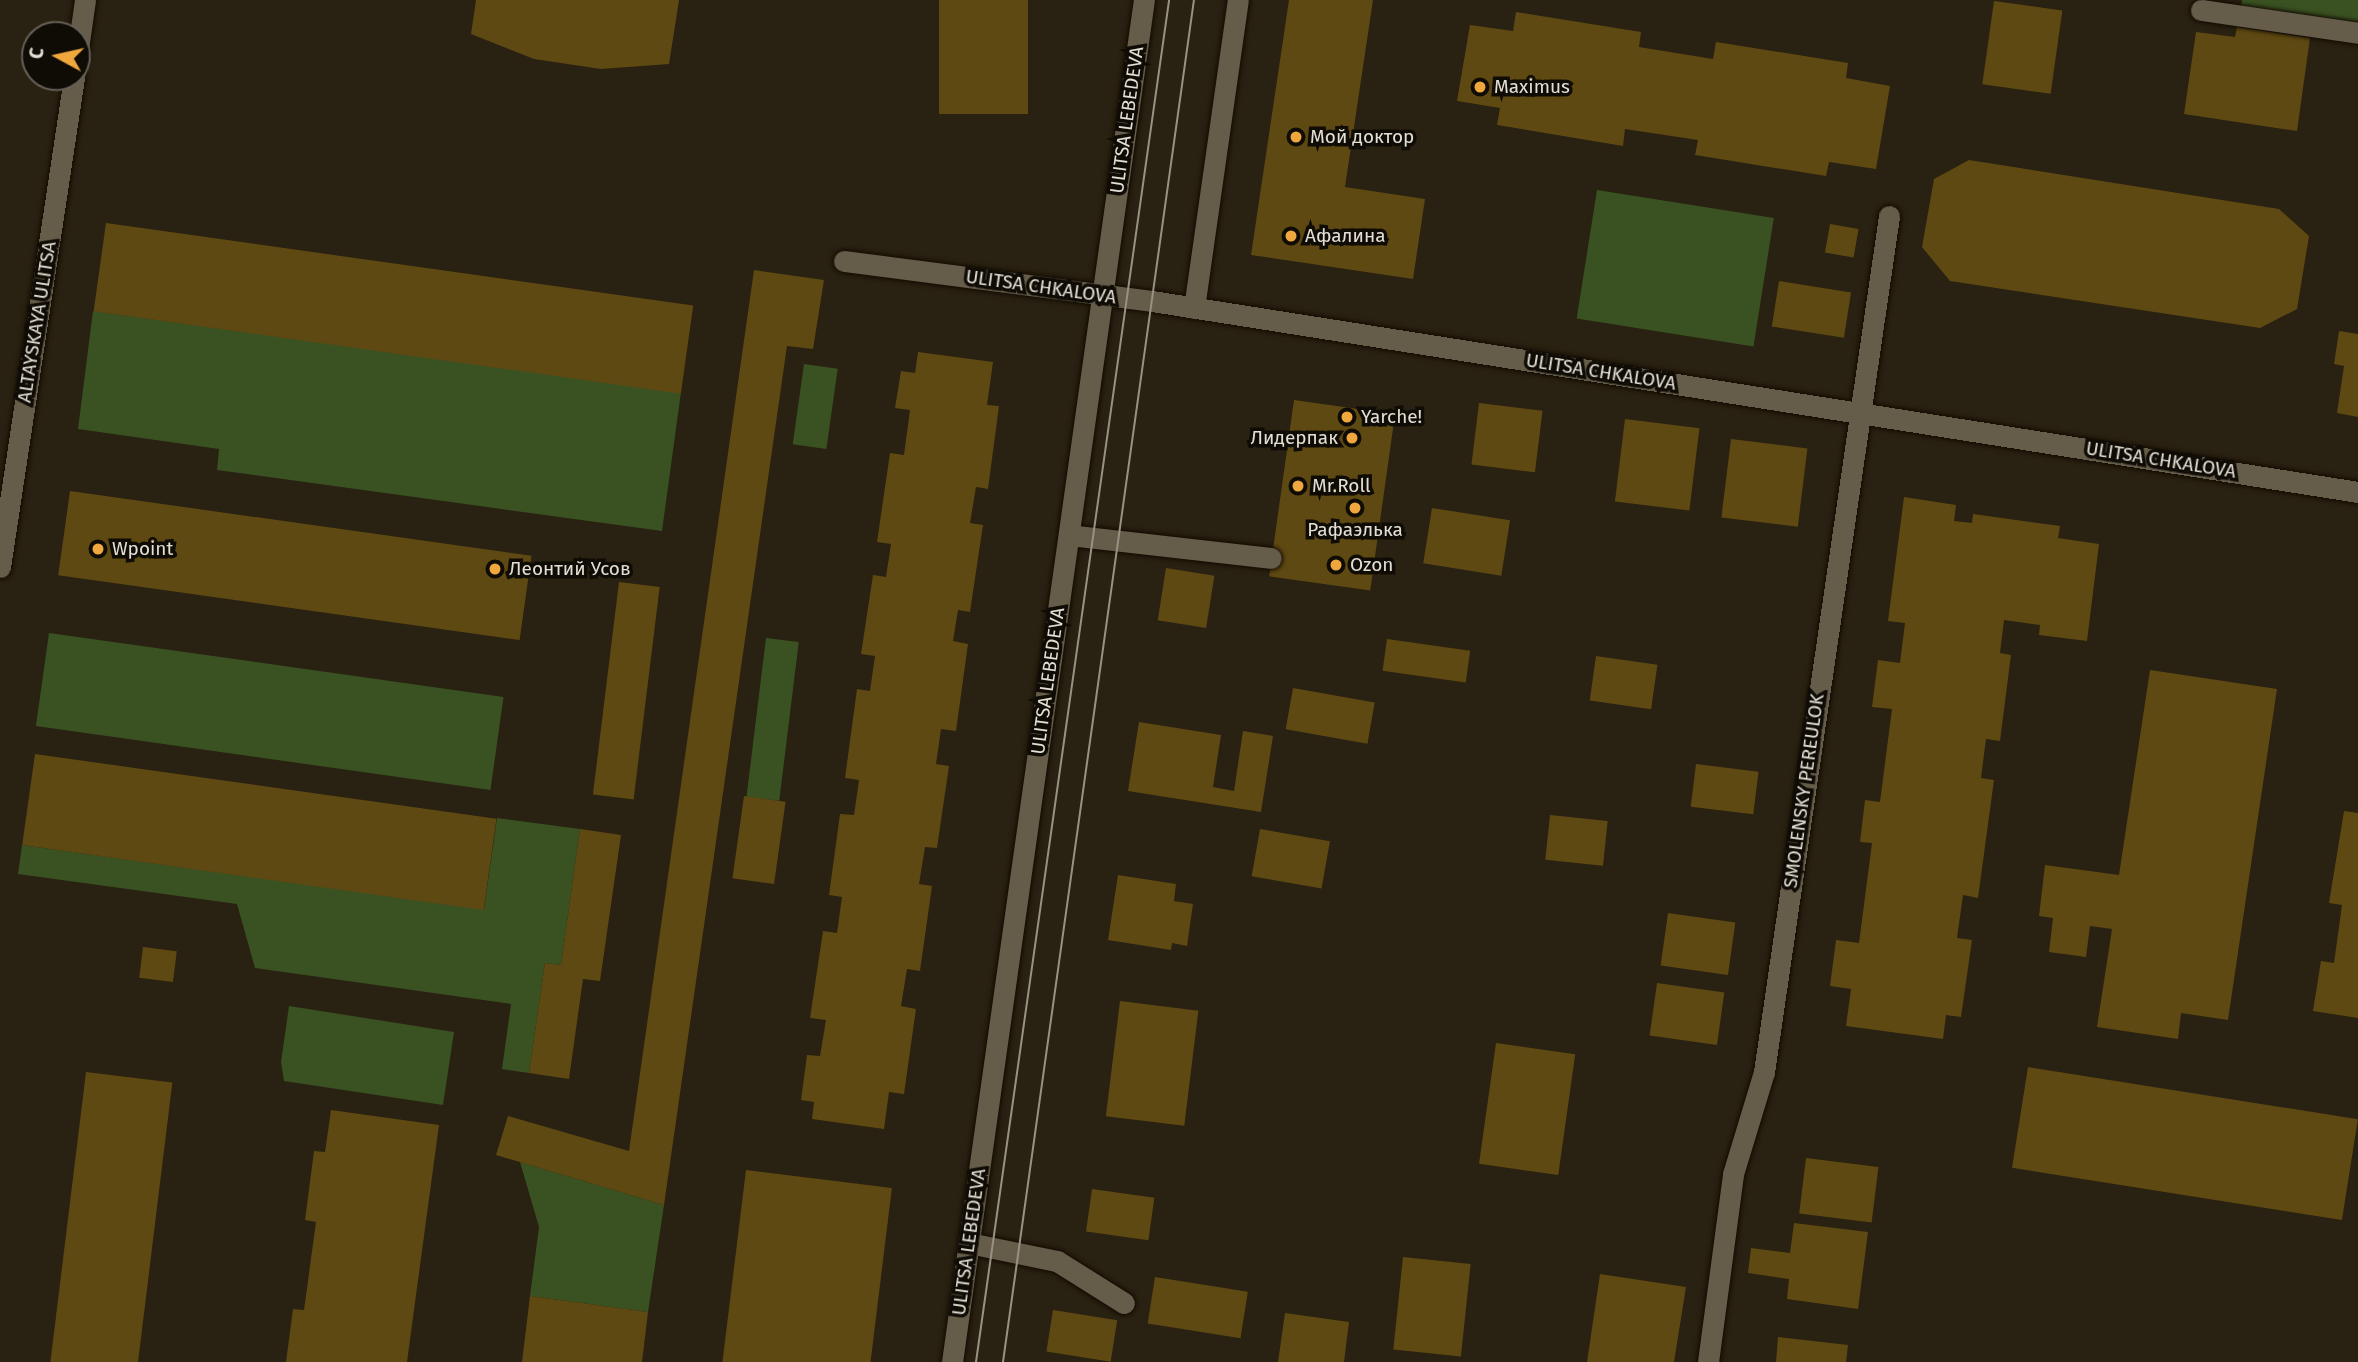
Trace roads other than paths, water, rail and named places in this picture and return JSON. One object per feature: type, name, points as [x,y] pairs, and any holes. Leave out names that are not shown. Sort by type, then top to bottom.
[{"type":"street","points":[[82,21],[85,0]]},
{"type":"street","name":"ULITSA LEBEDEVA","points":[[952,1362],[1144,0]]},
{"type":"street","points":[[1194,308],[1238,0]]},
{"type":"street","points":[[2201,10],[2358,33]]},
{"type":"street","name":"ALTAYSKAYA ULITSA","points":[[0,567],[72,91]]},
{"type":"street","name":"SMOLENSKY PEREULOK","points":[[1708,1362],[1733,1174],[1764,1072],[1889,216]]},
{"type":"street","name":"ULITSA CHKALOVA","points":[[844,261],[1194,308],[2358,492]]},
{"type":"street","points":[[1069,535],[1270,558]]},
{"type":"street","points":[[969,1243],[1057,1261],[1124,1303]]},
{"type":"tram line","points":[[976,1362],[1169,0]]},
{"type":"tram line","points":[[1003,1362],[1194,0]]},
{"type":"place","name":"Maximus","points":[[1480,87]]},
{"type":"place","name":"Мой доктор","points":[[1296,137]]},
{"type":"place","name":"Афалина","points":[[1291,236]]},
{"type":"place","name":"Yarche!","points":[[1347,417]]},
{"type":"place","name":"Лидерпак","points":[[1352,438]]},
{"type":"place","name":"Mr.Roll","points":[[1298,486]]},
{"type":"place","name":"Рафаэлька","points":[[1355,508]]},
{"type":"place","name":"Wpoint","points":[[98,549]]},
{"type":"place","name":"Ozon","points":[[1336,565]]},
{"type":"place","name":"Леонтий Усов","points":[[495,569]]}]
